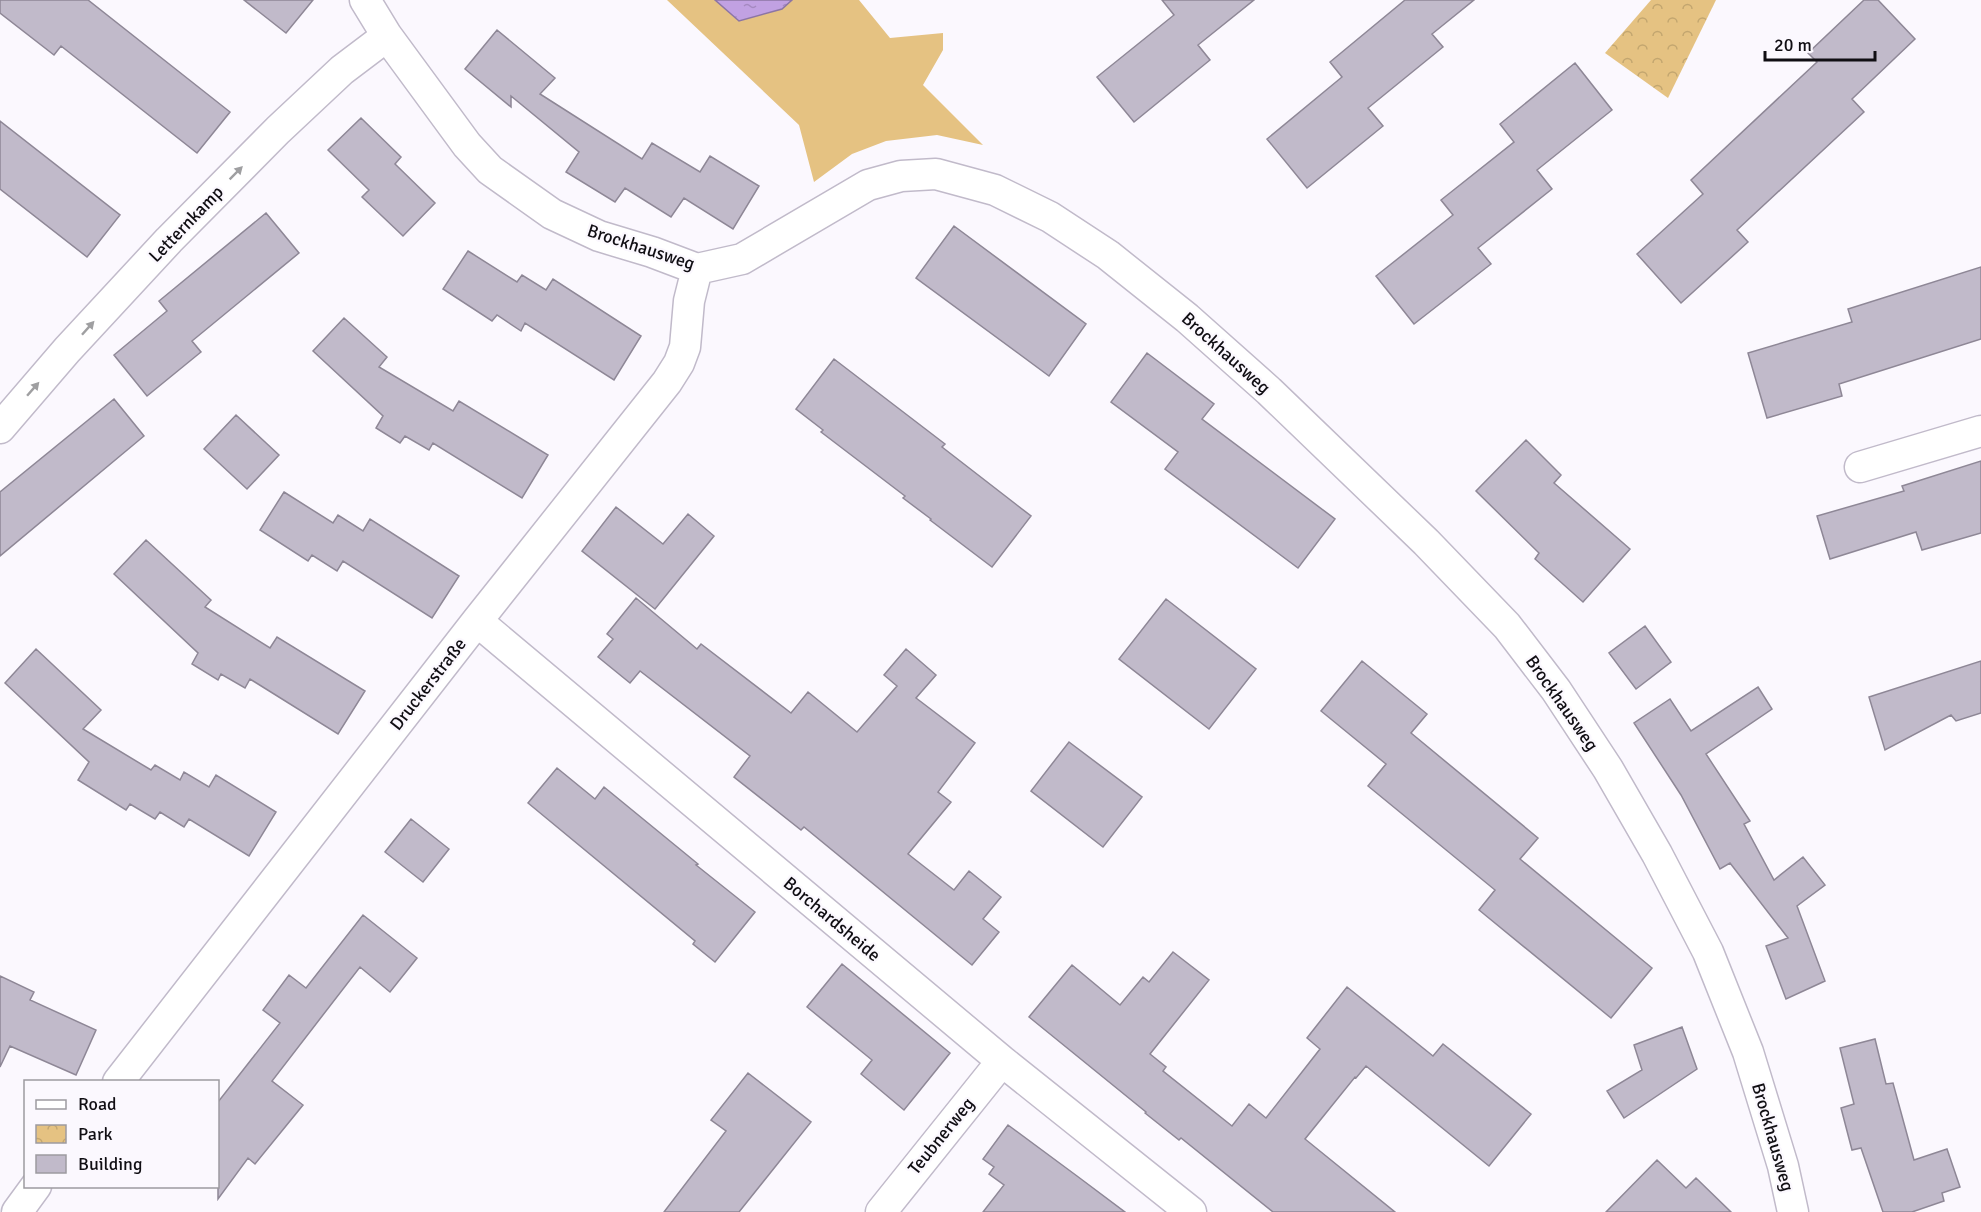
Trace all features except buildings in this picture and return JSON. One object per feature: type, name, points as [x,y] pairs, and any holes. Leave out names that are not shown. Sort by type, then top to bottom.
[{"type":"street","name":"Brockhausweg","points":[[365,0],[387,36],[467,145],[490,170],[552,214],[598,237],[652,252],[697,268],[742,259],[868,185],[901,176],[936,174],[995,190],[1050,217],[1108,255],[1187,318],[1269,391],[1426,542],[1507,626],[1556,690],[1608,769],[1657,854],[1708,952],[1748,1052],[1783,1166],[1793,1212]]},
{"type":"street","name":"Letternkamp","points":[[0,428],[116,297],[261,147],[342,69],[387,36]]},
{"type":"street","name":"Druckerstraße","points":[[120,1080],[477,621],[667,382],[679,363],[685,347],[689,301],[697,268]]},
{"type":"street","points":[[1860,467],[1981,431]]},
{"type":"street","name":"Borchardsheide","points":[[477,621],[1002,1061],[1191,1212]]},
{"type":"street","name":"Teubnerweg","points":[[881,1212],[1002,1061]]},
{"type":"street","points":[[16,1212],[34,1188]]},
{"type":"green space","points":[[667,0],[715,0],[739,21],[782,9],[792,0],[859,0],[890,38],[943,33],[943,50],[923,85],[983,145],[937,135],[886,141],[852,154],[814,182],[799,125]]},
{"type":"green space","points":[[1651,0],[1716,0],[1668,98],[1605,53]]},
{"type":"water","points":[[715,0],[792,0],[782,9],[739,21]]}]
